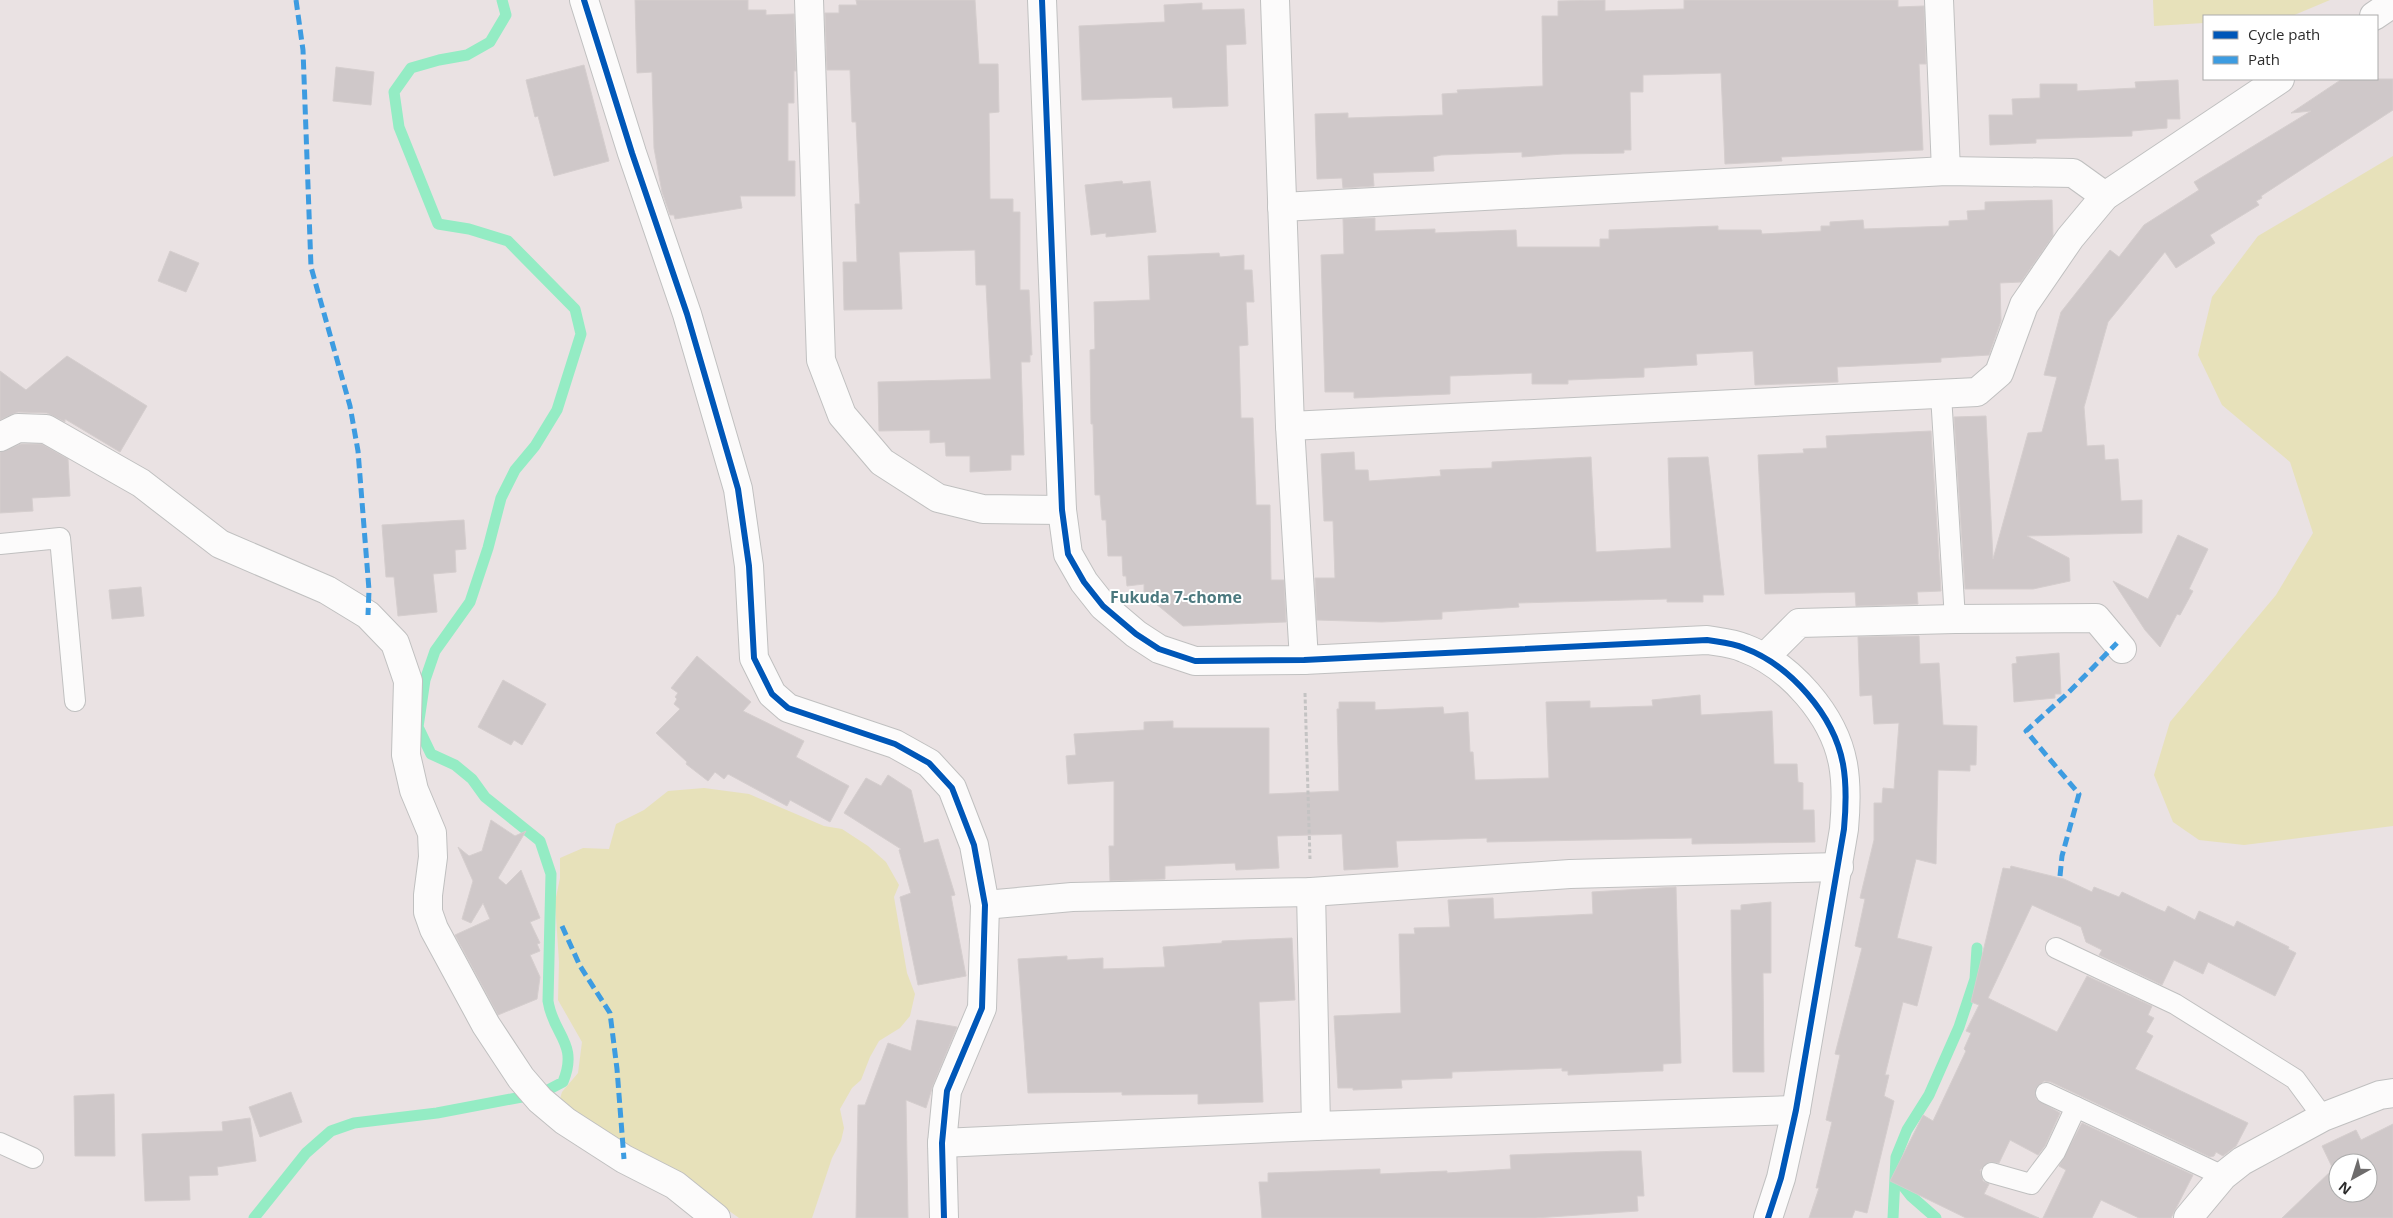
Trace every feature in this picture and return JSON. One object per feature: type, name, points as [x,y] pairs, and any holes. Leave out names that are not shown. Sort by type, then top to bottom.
[{"type":"street","points":[[584,0],[629,144],[687,314],[738,489],[749,566],[754,658],[772,694],[788,708],[895,744],[929,763],[952,788],[974,845],[986,904],[982,1008],[947,1091],[942,1143],[944,1218]]},
{"type":"street","points":[[809,0],[821,360],[842,415],[882,462],[938,498],[983,509],[1062,510]]},
{"type":"street","points":[[1042,0],[1062,510],[1068,554],[1084,582],[1103,606],[1136,634],[1159,649],[1195,661],[1304,660],[1706,640],[1743,647],[1765,657],[1789,676],[1811,699],[1830,727],[1842,762],[1847,795],[1839,866],[1796,1110],[1781,1178],[1768,1218]]},
{"type":"street","points":[[1275,0],[1290,426],[1304,660]]},
{"type":"street","points":[[1939,0],[1946,171]]},
{"type":"street","points":[[2376,15],[2393,4]]},
{"type":"street","points":[[1290,426],[1977,392],[2000,373],[2024,305],[2070,238],[2105,196],[2279,80]]},
{"type":"street","points":[[1282,207],[1946,171],[2074,173],[2105,196]]},
{"type":"street","points":[[0,437],[18,428],[46,429],[141,483],[220,544],[327,590],[368,615],[395,643],[408,681],[406,755],[414,790],[432,833],[433,857],[428,895],[428,912],[434,928],[486,1025],[521,1078],[540,1100],[565,1121],[624,1159],[675,1185],[716,1218]]},
{"type":"street","points":[[1765,657],[1799,624],[1955,619],[2096,618],[2122,649]]},
{"type":"street","points":[[986,904],[1072,897],[1311,892],[1570,874],[1839,866]]},
{"type":"street","points":[[1311,892],[1316,1126]]},
{"type":"street","points":[[2188,1218],[2223,1176],[2242,1161],[2323,1117],[2380,1095],[2393,1093]]},
{"type":"street","points":[[942,1143],[1316,1126],[1796,1110]]},
{"type":"lane","points":[[1942,395],[1955,619]]},
{"type":"lane","points":[[0,544],[60,538],[76,701]]},
{"type":"lane","points":[[2056,948],[2175,1004],[2295,1079],[2323,1117]]},
{"type":"lane","points":[[2046,1092],[2223,1176]]},
{"type":"lane","points":[[1992,1173],[2031,1184],[2056,1152],[2076,1107]]},
{"type":"lane","points":[[0,1143],[33,1158]]},
{"type":"path","points":[[1306,717],[1310,865]]},
{"type":"shaded area","points":[[2153,0],[2330,0],[2294,15],[2203,15],[2203,23],[2154,26]]},
{"type":"shaded area","points":[[2393,156],[2393,826],[2244,845],[2199,840],[2173,822],[2154,775],[2170,722],[2276,595],[2313,533],[2290,462],[2222,405],[2198,355],[2212,297],[2258,236]]},
{"type":"shaded area","points":[[704,788],[749,794],[824,826],[842,829],[868,846],[886,862],[899,885],[894,897],[907,973],[915,994],[910,1016],[900,1028],[879,1041],[861,1080],[852,1088],[840,1109],[844,1128],[841,1141],[832,1158],[812,1218],[739,1218],[668,1167],[558,1105],[562,1092],[578,1073],[582,1042],[558,1000],[559,962],[555,902],[560,878],[560,858],[583,848],[609,849],[616,824],[644,810],[668,791]]},
{"type":"building","points":[[635,0],[748,0],[748,10],[766,10],[766,15],[794,14],[796,71],[794,71],[794,103],[788,103],[788,161],[795,161],[795,196],[740,196],[742,208],[675,219],[674,215],[670,215],[662,192],[654,148],[652,72],[637,73]]},
{"type":"building","points":[[856,0],[975,0],[979,64],[998,64],[999,112],[989,113],[990,199],[1013,199],[1013,212],[1020,212],[1020,290],[1029,290],[1032,355],[1030,355],[1030,362],[1021,362],[1024,455],[1011,455],[1011,470],[970,472],[970,456],[946,456],[945,442],[930,443],[930,430],[879,431],[878,382],[991,379],[986,285],[976,285],[975,250],[899,252],[902,309],[844,310],[843,262],[857,262],[855,204],[860,204],[856,122],[852,122],[850,70],[827,70],[825,13],[839,13],[839,5],[857,5]]},
{"type":"building","points":[[1605,0],[1605,11],[1684,9],[1684,0],[1898,0],[1898,7],[1924,6],[1926,64],[1919,64],[1923,150],[1781,157],[1782,161],[1725,164],[1721,73],[1643,75],[1643,92],[1630,92],[1631,150],[1624,150],[1624,153],[1522,157],[1522,152],[1441,155],[1433,157],[1434,171],[1373,173],[1374,186],[1343,188],[1342,178],[1317,179],[1315,114],[1348,113],[1348,118],[1443,115],[1442,94],[1458,93],[1457,90],[1543,86],[1542,16],[1558,16],[1558,1]]},
{"type":"building","points":[[1202,3],[1202,10],[1244,9],[1246,44],[1226,45],[1228,106],[1173,108],[1172,97],[1082,100],[1079,26],[1165,22],[1164,5]]},
{"type":"building","points":[[584,65],[609,161],[554,176],[538,116],[535,117],[526,80]]},
{"type":"building","points":[[336,67],[374,72],[371,105],[333,101]]},
{"type":"building","points":[[2393,79],[2393,110],[2261,196],[2262,198],[2256,201],[2259,205],[2210,235],[2215,243],[2176,268],[2165,252],[2108,322],[2084,407],[2087,446],[2104,445],[2105,460],[2118,459],[2121,501],[2142,500],[2142,533],[2027,536],[2069,558],[2070,581],[2033,589],[1965,589],[1954,417],[1986,416],[1993,559],[2028,433],[2042,432],[2057,377],[2044,375],[2061,312],[2110,250],[2119,257],[2144,225],[2199,190],[2194,182],[2311,111],[2291,113],[2340,80]]},
{"type":"building","points":[[2178,80],[2180,119],[2167,119],[2167,128],[2132,131],[2132,136],[2036,139],[2036,143],[1990,145],[1989,115],[2013,115],[2012,99],[2040,98],[2040,84],[2077,84],[2077,91],[2136,88],[2135,82]]},
{"type":"building","points":[[1122,181],[1123,184],[1150,181],[1156,232],[1106,237],[1106,233],[1091,235],[1085,185]]},
{"type":"building","points":[[2052,200],[2053,236],[2021,282],[2000,283],[2001,321],[1989,355],[1941,358],[1941,362],[1837,367],[1838,382],[1755,385],[1753,351],[1696,354],[1697,365],[1644,368],[1644,377],[1568,380],[1568,384],[1532,384],[1532,373],[1450,376],[1450,394],[1354,398],[1354,392],[1325,392],[1321,255],[1344,254],[1343,219],[1375,218],[1375,231],[1435,229],[1435,233],[1516,230],[1517,247],[1600,247],[1600,239],[1609,239],[1609,230],[1718,226],[1718,230],[1761,230],[1762,234],[1821,231],[1821,226],[1830,226],[1830,222],[1863,220],[1864,229],[1949,226],[1949,221],[1968,220],[1967,211],[1985,210],[1985,202]]},
{"type":"building","points":[[170,251],[199,263],[186,292],[158,281]]},
{"type":"building","points":[[1219,253],[1220,257],[1244,255],[1244,270],[1252,270],[1254,302],[1246,302],[1248,345],[1239,346],[1241,418],[1253,418],[1256,505],[1270,505],[1271,580],[1284,580],[1286,622],[1183,626],[1144,594],[1144,584],[1127,586],[1126,576],[1123,576],[1122,556],[1108,556],[1106,520],[1102,520],[1100,495],[1095,495],[1093,424],[1091,424],[1090,350],[1095,349],[1094,302],[1150,300],[1148,256]]},
{"type":"building","points":[[67,356],[147,406],[120,452],[65,419],[65,422],[47,413],[18,412],[0,420],[0,371],[26,390]]},
{"type":"building","points":[[1931,431],[1941,591],[1917,592],[1918,604],[1856,606],[1855,592],[1765,594],[1758,455],[1804,453],[1803,449],[1827,448],[1826,436]]},
{"type":"building","points":[[21,444],[42,444],[68,459],[70,496],[32,498],[33,511],[0,513],[0,452]]},
{"type":"building","points":[[1354,452],[1355,470],[1368,470],[1369,481],[1441,476],[1440,470],[1492,468],[1492,462],[1591,457],[1596,552],[1671,548],[1668,458],[1708,457],[1724,595],[1703,595],[1703,602],[1667,602],[1667,599],[1518,603],[1519,607],[1442,612],[1442,619],[1382,622],[1317,620],[1315,578],[1335,578],[1333,521],[1324,521],[1321,454]]},
{"type":"building","points":[[464,520],[466,549],[455,550],[456,572],[433,574],[437,612],[398,616],[394,577],[386,577],[382,525]]},
{"type":"building","points":[[2178,535],[2208,549],[2189,589],[2193,591],[2180,615],[2177,614],[2160,647],[2145,630],[2113,581],[2148,599]]},
{"type":"building","points":[[141,587],[144,616],[112,619],[109,590]]},
{"type":"building","points":[[1919,636],[1920,664],[1939,663],[1943,725],[1977,726],[1976,765],[1970,765],[1970,771],[1938,770],[1936,864],[1916,859],[1897,938],[1932,947],[1917,1006],[1903,1002],[1885,1075],[1889,1075],[1884,1096],[1894,1101],[1867,1213],[1855,1210],[1852,1218],[1809,1218],[1819,1188],[1816,1188],[1832,1122],[1826,1120],[1840,1055],[1835,1054],[1862,948],[1855,946],[1865,899],[1860,898],[1874,840],[1874,803],[1882,803],[1883,788],[1894,789],[1899,723],[1874,724],[1872,695],[1860,696],[1858,637]]},
{"type":"building","points":[[2059,653],[2061,694],[2055,694],[2055,698],[2014,702],[2012,664],[2017,663],[2016,657]]},
{"type":"building","points":[[697,656],[751,702],[743,711],[804,741],[796,757],[849,786],[830,822],[790,800],[787,806],[728,774],[724,779],[715,772],[708,781],[686,764],[687,762],[656,733],[680,709],[674,704],[678,693],[671,688]]},
{"type":"building","points":[[503,680],[546,704],[522,745],[514,740],[511,745],[478,727]]},
{"type":"building","points":[[1700,695],[1701,715],[1772,711],[1774,764],[1797,764],[1798,782],[1803,783],[1803,810],[1814,810],[1815,842],[1692,844],[1692,838],[1487,842],[1487,838],[1396,841],[1398,867],[1344,870],[1342,834],[1277,836],[1279,868],[1236,870],[1235,863],[1165,866],[1165,879],[1110,881],[1109,846],[1114,846],[1114,781],[1068,784],[1066,756],[1076,755],[1074,734],[1144,730],[1144,722],[1173,721],[1173,728],[1269,728],[1269,794],[1339,791],[1337,709],[1339,709],[1339,702],[1375,702],[1375,710],[1443,707],[1444,714],[1468,712],[1470,752],[1473,752],[1475,780],[1549,778],[1546,702],[1590,701],[1590,708],[1653,706],[1652,700]]},
{"type":"building","points":[[888,775],[911,790],[924,843],[938,839],[955,895],[951,896],[966,976],[918,985],[900,897],[911,893],[899,850],[901,849],[844,813],[866,778],[881,786]]},
{"type":"building","points":[[491,820],[515,836],[526,831],[498,878],[506,885],[521,870],[540,918],[530,922],[540,943],[537,944],[540,951],[530,955],[540,977],[537,999],[498,1015],[455,935],[490,919],[483,903],[471,923],[462,919],[473,881],[458,847],[469,856],[482,851]]},
{"type":"building","points":[[2011,866],[2064,879],[2092,892],[2094,887],[2119,897],[2122,892],[2165,912],[2168,906],[2195,920],[2199,911],[2234,927],[2237,921],[2289,947],[2288,949],[2296,953],[2275,996],[2208,962],[2203,974],[2174,960],[2162,985],[2099,955],[2102,950],[2086,942],[2081,927],[2032,905],[1988,998],[2057,1032],[2087,976],[2152,1006],[2148,1015],[2154,1018],[2146,1032],[2153,1036],[2135,1069],[2248,1123],[2236,1146],[2223,1156],[2216,1152],[2214,1156],[2210,1157],[2051,1082],[2044,1081],[2036,1088],[2036,1099],[2060,1113],[2045,1146],[2038,1155],[2010,1140],[1999,1163],[1989,1162],[1980,1170],[1983,1181],[1989,1184],[1984,1194],[2039,1218],[1966,1218],[1890,1181],[1923,1115],[1933,1121],[1966,1051],[1964,1049],[1971,1033],[1966,1031],[1979,1005],[1971,1002],[2003,868],[2010,869]]},
{"type":"building","points":[[1676,887],[1681,1063],[1663,1064],[1663,1071],[1568,1075],[1568,1071],[1562,1071],[1562,1068],[1452,1072],[1452,1078],[1401,1080],[1402,1088],[1353,1090],[1353,1088],[1338,1088],[1334,1016],[1401,1013],[1399,934],[1415,934],[1414,928],[1450,927],[1448,900],[1493,898],[1494,919],[1593,914],[1592,892]]},
{"type":"building","points":[[1771,902],[1771,973],[1763,973],[1764,1072],[1733,1072],[1731,910],[1741,910],[1741,905]]},
{"type":"building","points":[[1292,938],[1295,1000],[1259,1002],[1263,1102],[1198,1104],[1198,1094],[1122,1095],[1122,1092],[1028,1093],[1018,959],[1067,956],[1067,960],[1103,958],[1103,969],[1165,967],[1163,947],[1222,943],[1222,941]]},
{"type":"building","points":[[917,1020],[957,1027],[933,1085],[926,1108],[906,1100],[908,1218],[856,1218],[858,1105],[865,1105],[888,1043],[911,1051]]},
{"type":"building","points":[[291,1092],[302,1122],[260,1137],[249,1107]]},
{"type":"building","points":[[114,1094],[115,1156],[75,1156],[74,1096]]},
{"type":"building","points":[[250,1118],[256,1161],[217,1167],[218,1175],[189,1176],[190,1200],[145,1201],[142,1134],[223,1131],[222,1122]]},
{"type":"building","points":[[2082,1123],[2193,1175],[2171,1218],[2139,1218],[2101,1200],[2092,1218],[2043,1218],[2066,1170],[2059,1166]]},
{"type":"building","points":[[2393,1124],[2393,1218],[2282,1218],[2328,1174],[2328,1203],[2378,1203],[2378,1153],[2328,1153],[2328,1159],[2322,1146],[2356,1130],[2361,1140]]},
{"type":"building","points":[[1641,1151],[1644,1196],[1637,1196],[1638,1211],[1535,1218],[1262,1218],[1259,1182],[1268,1182],[1268,1173],[1380,1169],[1380,1174],[1447,1171],[1447,1173],[1511,1169],[1510,1155]]},
{"type":"waterway","points":[[502,0],[506,15],[490,42],[467,55],[411,68],[394,92],[399,127],[438,224],[469,229],[508,241],[575,309],[581,334],[557,410],[535,446],[515,470],[501,498],[488,548],[470,602],[435,651],[425,680],[418,727],[431,754],[455,765],[472,779],[485,797],[540,841],[551,874],[548,1001],[555,1023],[567,1048],[568,1058],[563,1082],[542,1093]]},
{"type":"waterway","points":[[1893,1218],[1896,1157],[1907,1130],[1929,1095],[1959,1027],[1975,979],[1977,948]]},
{"type":"waterway","points":[[254,1218],[306,1153],[331,1131],[354,1123],[437,1113],[527,1096]]},
{"type":"waterway","points":[[1896,1177],[1911,1196],[1936,1218]]},
{"type":"marked path","points":[[296,0],[303,50],[311,267],[350,406],[358,451],[369,590],[368,615]]},
{"type":"marked path","points":[[2060,876],[2062,856],[2079,794],[2026,731],[2068,693],[2117,643]]},
{"type":"marked path","points":[[562,926],[580,966],[610,1013],[617,1069],[624,1159]]},
{"type":"cycle path","points":[[584,0],[632,153],[687,314],[738,489],[749,566],[754,658],[772,694],[788,708],[895,744],[929,763],[952,788],[974,845],[985,905],[982,1008],[947,1091],[942,1143],[944,1218]]},
{"type":"cycle path","points":[[1042,0],[1062,510],[1068,554],[1084,582],[1103,606],[1136,634],[1159,649],[1195,661],[1304,660],[1707,640],[1744,648],[1778,666],[1793,679],[1820,710],[1838,746],[1843,764],[1846,796],[1844,829],[1796,1110],[1781,1178],[1768,1218]]},
{"type":"district","name":"Fukuda 7-chome","points":[[1176,597]]}]
